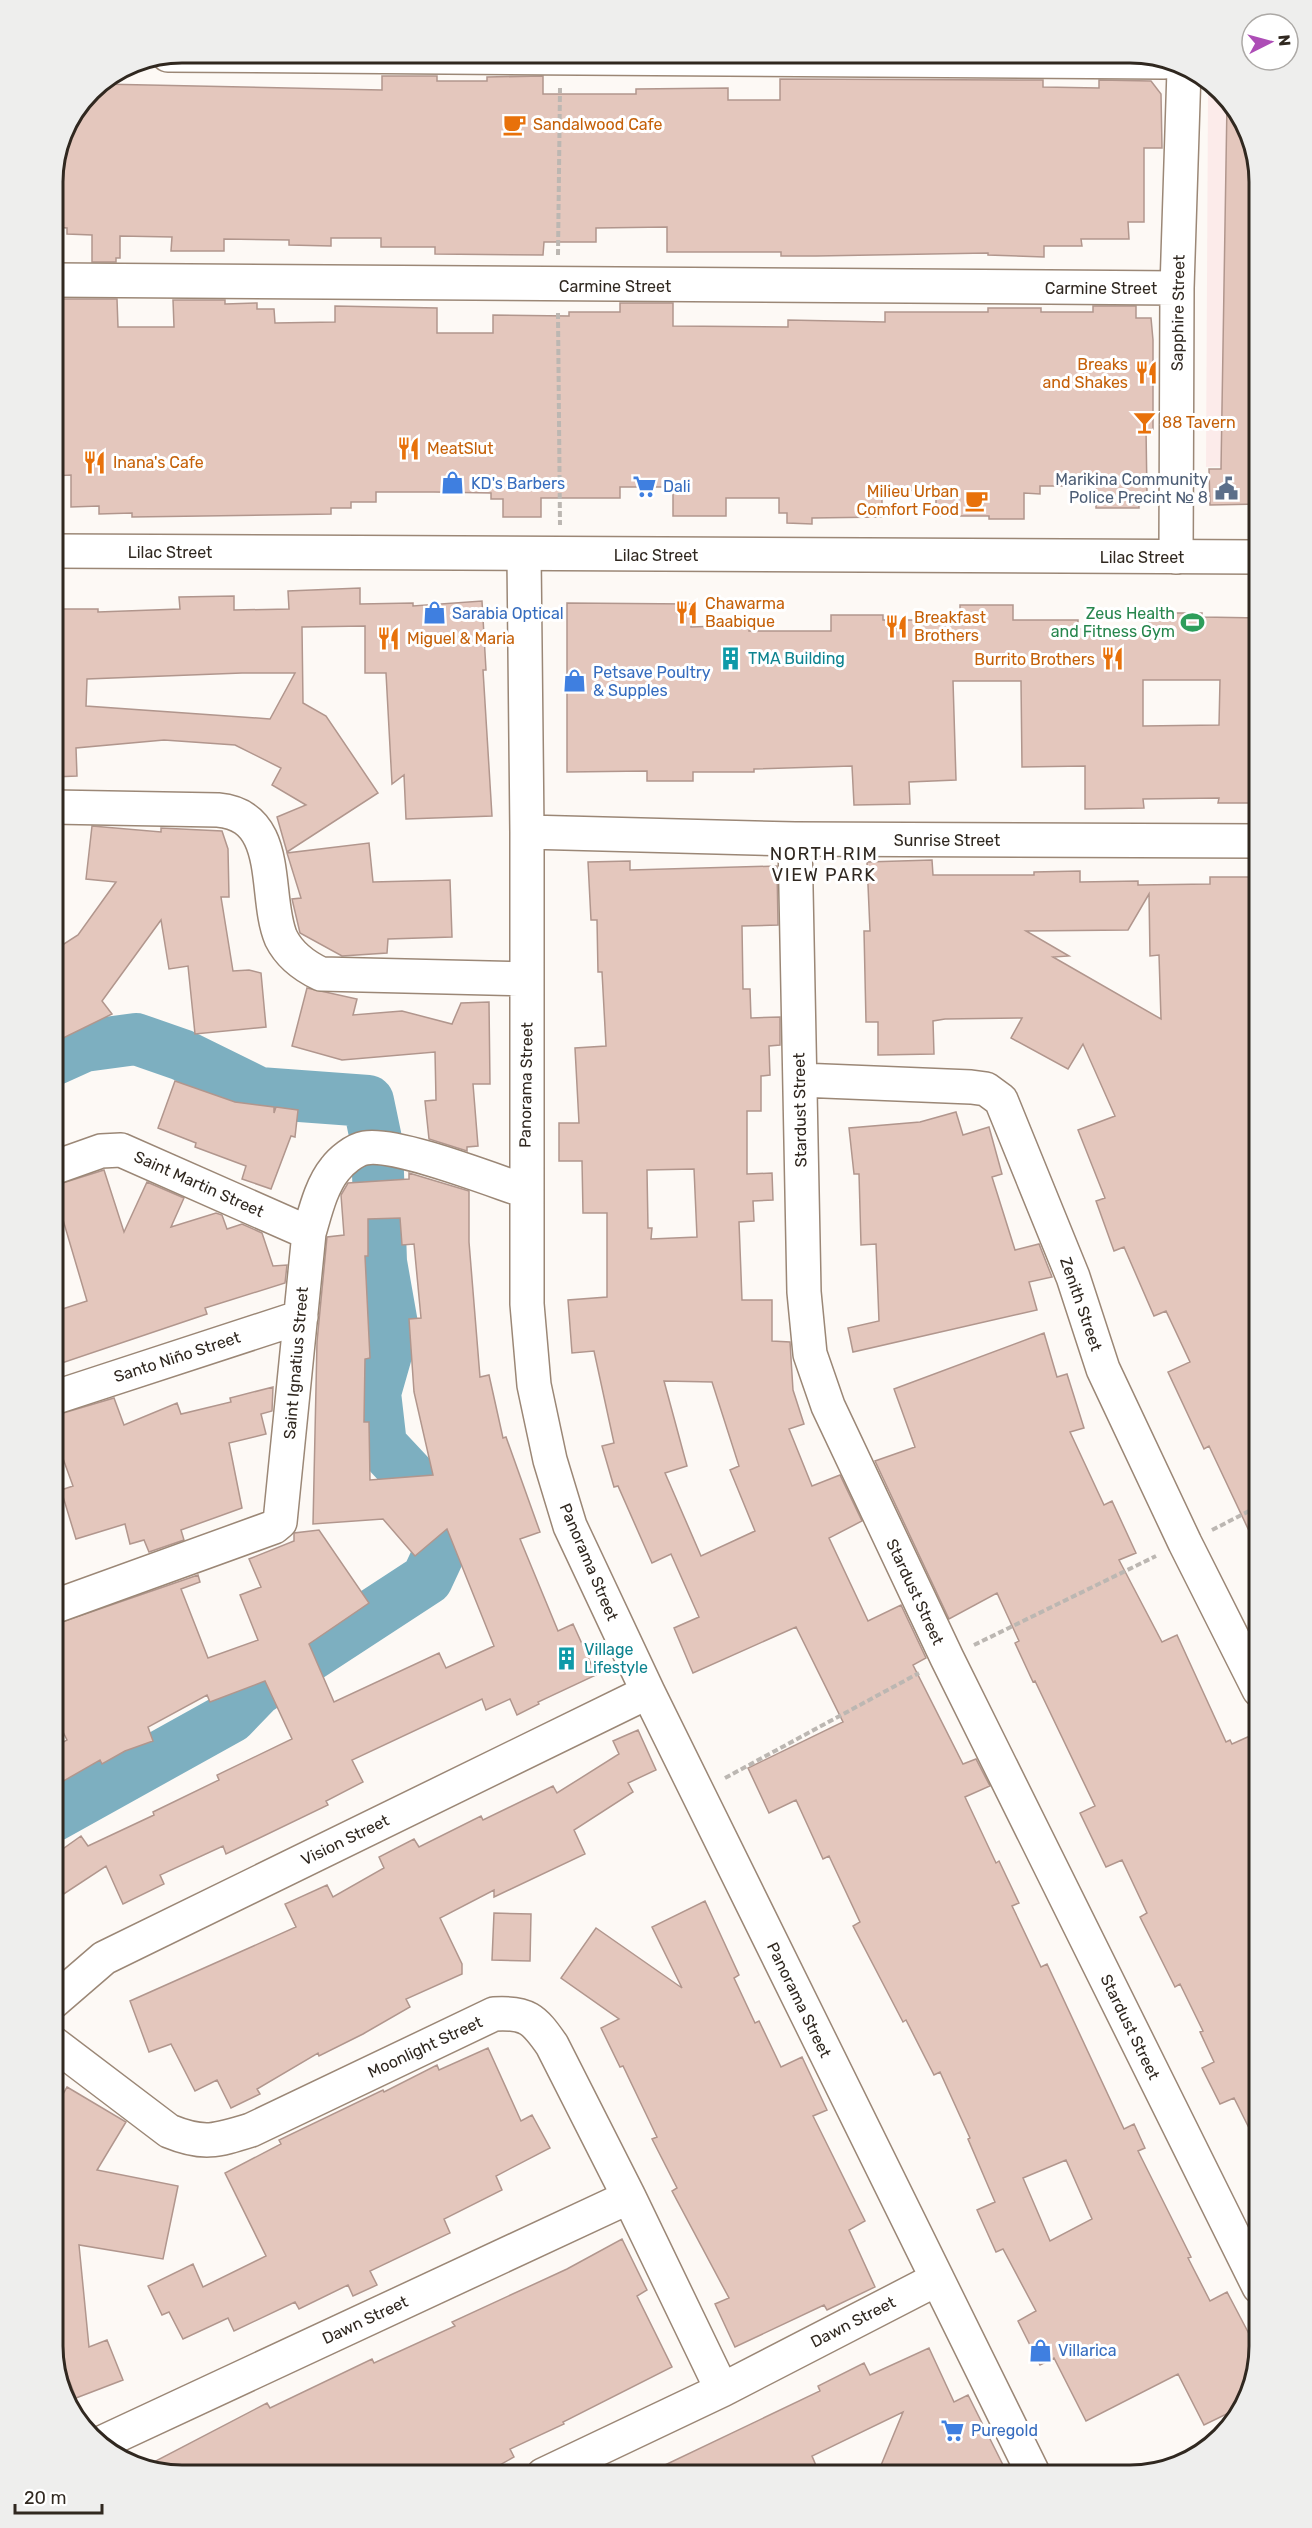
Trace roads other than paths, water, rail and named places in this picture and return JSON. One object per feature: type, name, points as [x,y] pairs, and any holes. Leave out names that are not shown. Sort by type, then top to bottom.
[{"type":"street","name":"Sapphire Street","points":[[1176,557],[1178,288],[1184,75]]},
{"type":"street","name":"Carmine Street","points":[[63,280],[1178,288]]},
{"type":"street","name":"Lilac Street","points":[[63,551],[1249,557]]},
{"type":"street","name":"Panorama Street","points":[[524,555],[528,979],[526,1304],[534,1385],[550,1460],[570,1526],[648,1692],[1029,2465]]},
{"type":"street","points":[[63,807],[218,810],[230,811],[240,816],[259,834],[268,862],[282,939],[298,962],[321,974],[528,979]]},
{"type":"street","name":"Sunrise Street","points":[[527,832],[795,839],[1249,841]]},
{"type":"street","name":"Stardust Street","points":[[795,839],[804,1292],[810,1354],[828,1406],[946,1658],[1249,2265]]},
{"type":"street","name":"Zenith Street","points":[[800,1080],[971,1087],[986,1089],[1001,1100],[1013,1123],[1073,1278],[1103,1369],[1185,1543],[1249,1668]]},
{"type":"street","name":"Saint Ignatius Street","points":[[63,1603],[274,1527],[280,1522],[309,1233],[318,1203],[334,1170],[352,1154],[365,1148],[398,1150],[525,1191]]},
{"type":"street","name":"Saint Martin Street","points":[[63,1164],[101,1151],[121,1150],[309,1233]]},
{"type":"street","name":"Santo Niño Street","points":[[63,1395],[301,1317]]},
{"type":"street","name":"Vision Street","points":[[63,1993],[104,1958],[648,1692]]},
{"type":"street","name":"Moonlight Street","points":[[63,2051],[169,2131],[189,2139],[210,2142],[251,2130],[494,2014],[525,2015],[536,2023],[552,2045],[629,2196],[722,2390]]},
{"type":"street","name":"Dawn Street","points":[[108,2440],[629,2196]]},
{"type":"street","name":"Dawn Street","points":[[564,2465],[722,2390],[937,2279]]},
{"type":"waterway","points":[[63,1055],[84,1046],[136,1039],[182,1055],[259,1093],[368,1101],[377,1144],[381,1262],[393,1330],[375,1393],[381,1445],[426,1493],[447,1536],[427,1579],[257,1690],[231,1717],[63,1810]]},
{"type":"place","name":"Sandalwood Cafe","points":[[515,124]]},
{"type":"place","name":"Breaks and Shakes","points":[[1146,373]]},
{"type":"place","name":"88 Tavern","points":[[1144,422]]},
{"type":"place","name":"MeatSlut","points":[[409,448]]},
{"type":"place","name":"Inana's Cafe","points":[[95,462]]},
{"type":"place","name":"KD's Barbers","points":[[453,483]]},
{"type":"place","name":"Dali","points":[[645,486]]},
{"type":"place","name":"Marikina Community Police Precint № 8","points":[[1226,488]]},
{"type":"place","name":"Milieu Urban Comfort Food","points":[[977,500]]},
{"type":"place","name":"Chawarma Baabique","points":[[687,612]]},
{"type":"place","name":"Sarabia Optical","points":[[434,613]]},
{"type":"place","name":"Zeus Health and Fitness Gym","points":[[1193,622]]},
{"type":"place","name":"Breakfast Brothers","points":[[896,626]]},
{"type":"place","name":"Miguel & Maria","points":[[389,638]]},
{"type":"place","name":"TMA Building","points":[[730,658]]},
{"type":"place","name":"Burrito Brothers","points":[[1113,659]]},
{"type":"place","name":"Petsave Poultry & Supples","points":[[575,681]]},
{"type":"place","name":"Village Lifestyle","points":[[566,1658]]},
{"type":"place","name":"Villarica","points":[[1040,2350]]},
{"type":"place","name":"Puregold","points":[[953,2430]]},
{"type":"district","name":"NORTH RIM VIEW PARK","points":[[824,864]]}]
